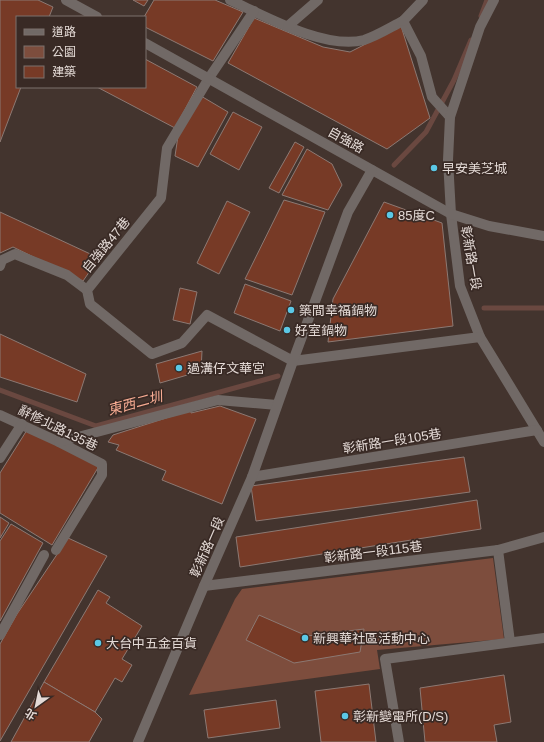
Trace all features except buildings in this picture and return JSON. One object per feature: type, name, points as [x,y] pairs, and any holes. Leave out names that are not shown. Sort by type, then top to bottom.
[{"type":"street","points":[[66,0],[95,16]]},
{"type":"street","points":[[288,26],[318,0]]},
{"type":"street","points":[[234,1],[317,38],[347,43],[365,40],[403,21],[423,0]]},
{"type":"street","name":"彰新路一段","points":[[494,0],[480,27],[450,117],[448,160],[450,214],[460,286],[480,337],[544,442]]},
{"type":"street","name":"自強路47巷","points":[[254,11],[209,78],[167,148],[160,198],[87,290],[90,304],[152,354],[182,343],[207,315],[293,361]]},
{"type":"street","points":[[403,21],[421,56],[432,97],[450,117]]},
{"type":"street","name":"自強路","points":[[146,44],[450,214],[489,226],[544,236]]},
{"type":"street","name":"彰新路一段","points":[[138,742],[252,477],[348,212],[372,170]]},
{"type":"street","points":[[0,266],[2,260],[15,254],[66,275],[87,290]]},
{"type":"street","points":[[293,361],[480,337]]},
{"type":"street","points":[[59,442],[218,400],[277,405]]},
{"type":"street","name":"辭修北路135巷","points":[[0,415],[22,424],[102,464],[102,475],[56,550]]},
{"type":"street","points":[[0,458],[22,424]]},
{"type":"street","name":"彰新路一段105巷","points":[[252,477],[537,430]]},
{"type":"street","name":"彰新路一段115巷","points":[[204,586],[498,550],[544,537]]},
{"type":"street","points":[[498,550],[510,642]]},
{"type":"street","points":[[0,635],[44,555]]},
{"type":"street","points":[[399,742],[385,659],[544,638]]},
{"type":"green space","points":[[493,558],[504,639],[377,650],[380,669],[189,695],[235,599],[242,589]]},
{"type":"waterway","points":[[481,16],[487,0]]},
{"type":"waterway","points":[[394,165],[426,132],[454,80],[471,40]]},
{"type":"waterway","points":[[484,308],[544,308]]},
{"type":"waterway","name":"東西二圳","points":[[0,390],[96,426],[278,376]]},
{"type":"place","name":"早安美芝城","points":[[434,168]]},
{"type":"place","name":"85度C","points":[[390,215]]},
{"type":"place","name":"築間幸福鍋物","points":[[291,310]]},
{"type":"place","name":"好室鍋物","points":[[287,330]]},
{"type":"place","name":"過溝仔文華宮","points":[[179,368]]},
{"type":"place","name":"新興華社區活動中心","points":[[305,638]]},
{"type":"place","name":"大台中五金百貨","points":[[98,643]]},
{"type":"place","name":"彰新變電所(D/S)","points":[[345,716]]}]
